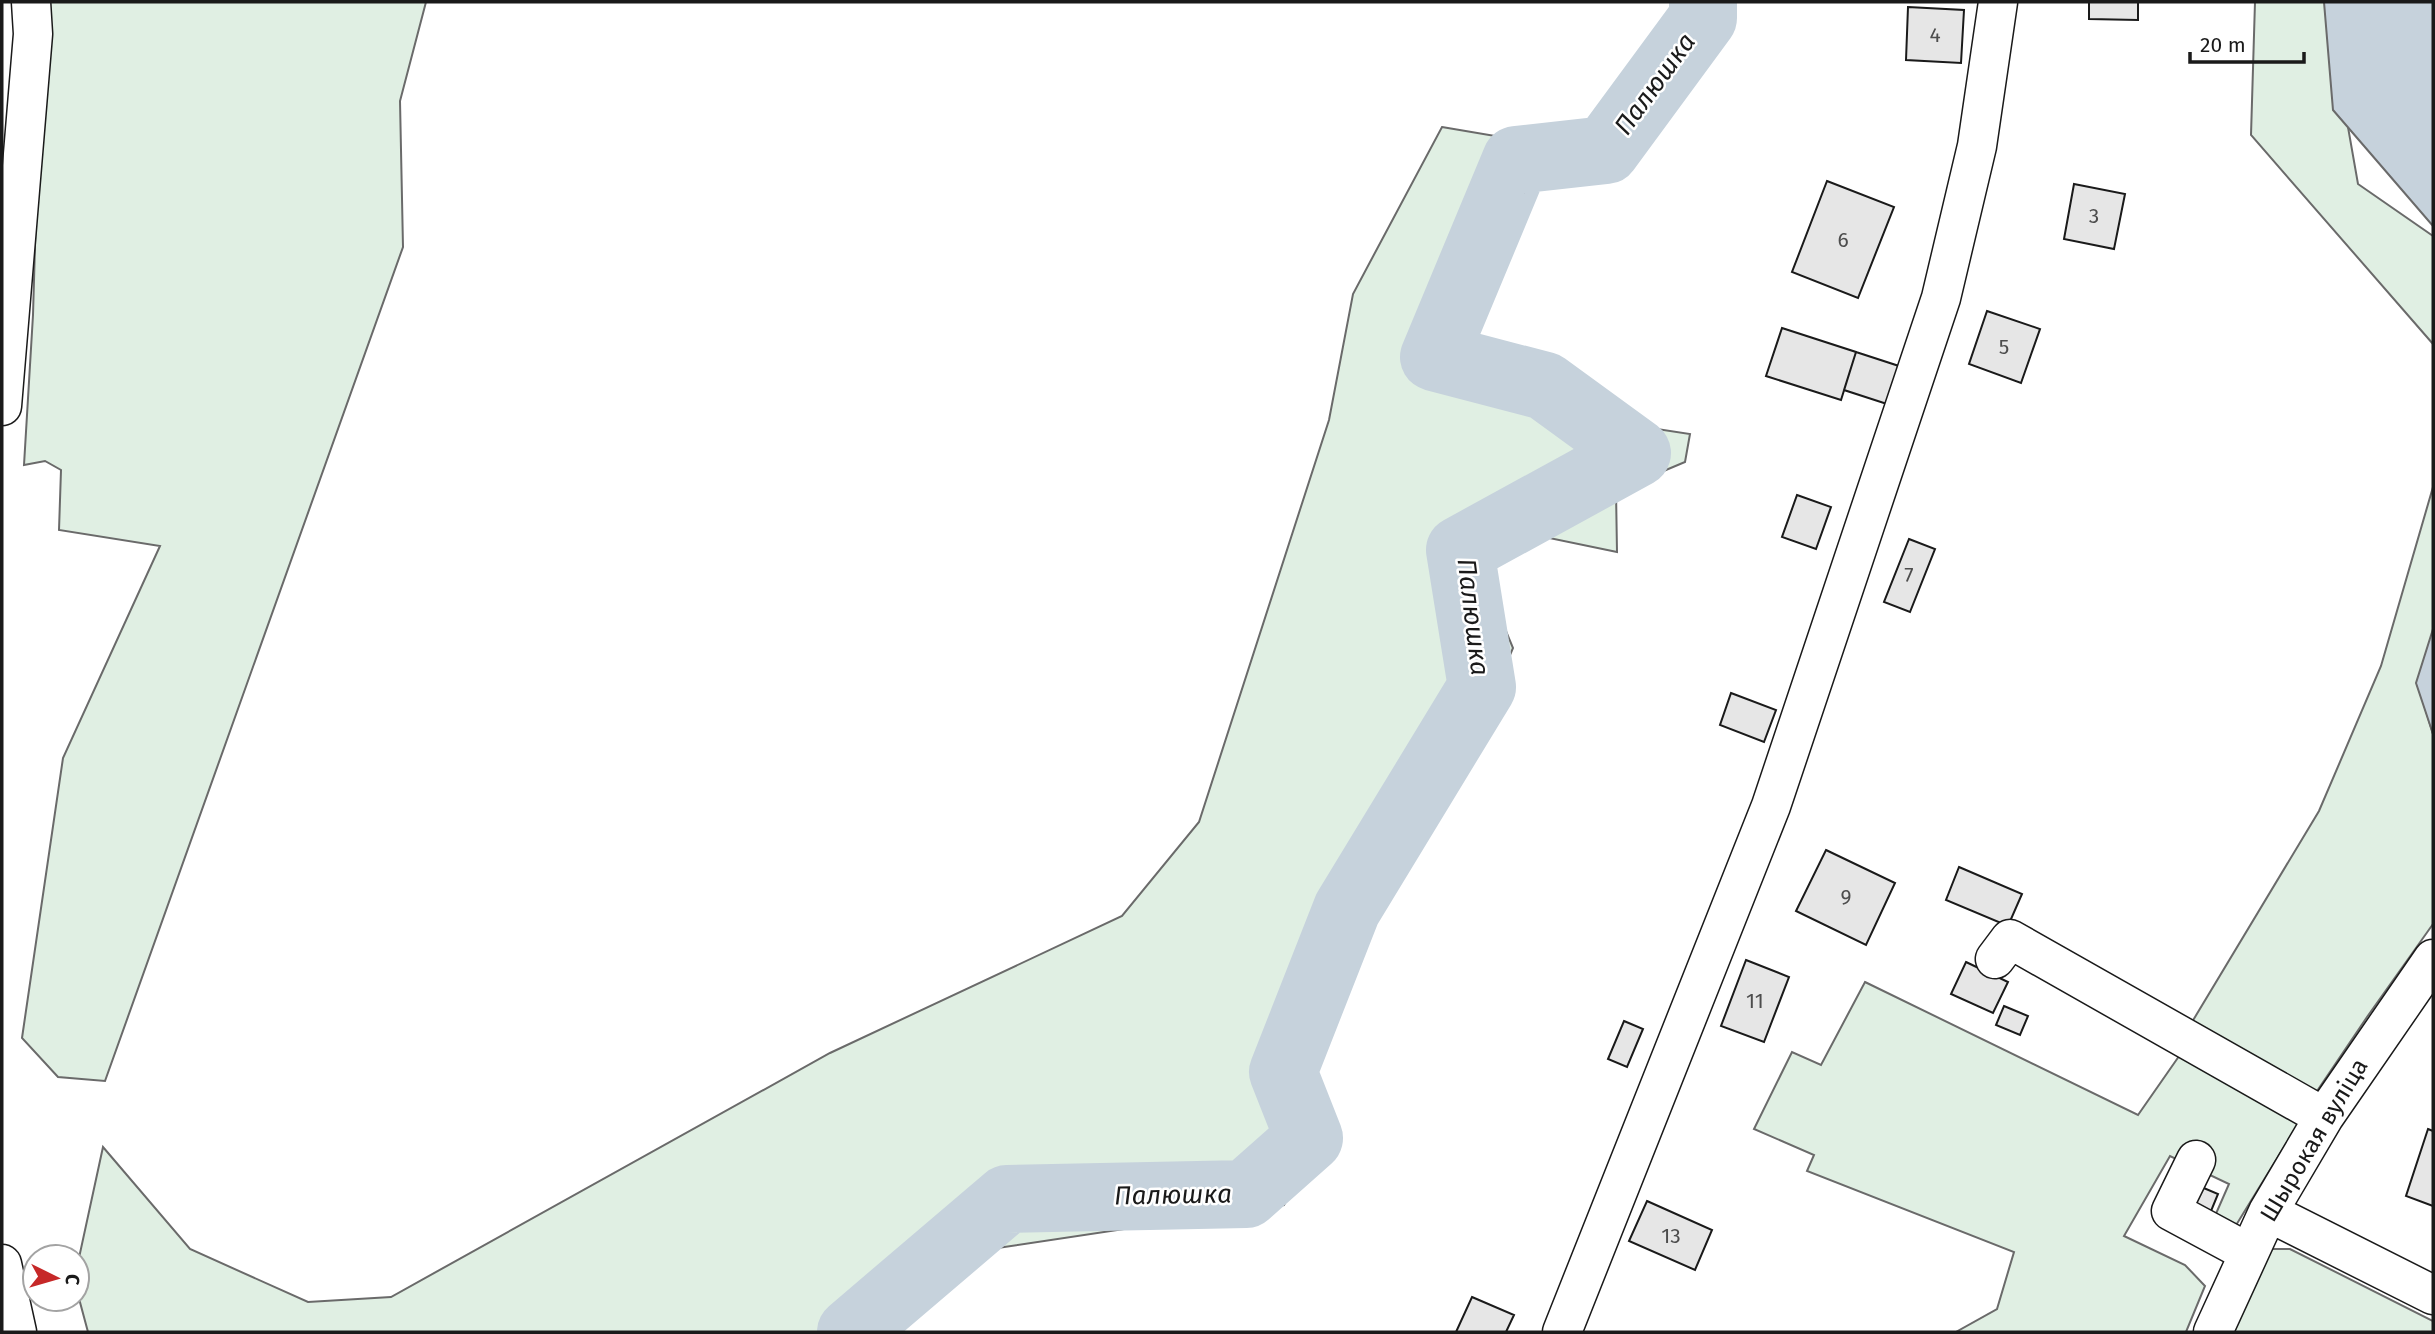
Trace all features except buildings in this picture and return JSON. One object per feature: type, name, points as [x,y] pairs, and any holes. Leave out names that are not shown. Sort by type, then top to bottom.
[{"type":"street","points":[[2,406],[33,34],[31,2]]},
{"type":"street","points":[[1562,1332],[1771,806],[1941,298],[1978,146],[1998,2]]},
{"type":"street","points":[[1995,959],[2010,939],[2325,1117]]},
{"type":"street","name":"Шырокая вуліца","points":[[2213,1332],[2268,1212],[2325,1117],[2433,959]]},
{"type":"street","points":[[2196,1160],[2171,1211],[2249,1252]]},
{"type":"street","points":[[2268,1212],[2433,1295]]},
{"type":"street","points":[[2,1264],[17,1332]]},
{"type":"green space","points":[[44,2],[426,2],[400,101],[403,247],[105,1081],[58,1077],[22,1038],[63,758],[160,546],[59,530],[61,470],[45,461],[24,465],[33,315]]},
{"type":"green space","points":[[2255,2],[2326,2],[2358,184],[2433,236],[2433,344],[2251,135]]},
{"type":"green space","points":[[1442,127],[1590,152],[1517,198],[1450,347],[1549,372],[1618,423],[1690,434],[1685,462],[1616,491],[1617,552],[1520,532],[1481,571],[1513,648],[1458,780],[1374,891],[1308,1037],[1318,1129],[1284,1205],[984,1250],[886,1332],[88,1332],[83,1313],[91,1313],[91,1243],[82,1243],[103,1147],[190,1249],[308,1302],[391,1297],[830,1053],[1122,916],[1199,822],[1329,420],[1353,294]]},
{"type":"green space","points":[[2433,487],[2433,708],[2425,708],[2433,734],[2433,924],[2313,1097],[2189,1027],[2319,811],[2381,666]]},
{"type":"green space","points":[[1865,982],[2138,1115],[2184,1049],[2302,1118],[2230,1235],[2211,1225],[2229,1184],[2170,1156],[2124,1236],[2185,1265],[2205,1286],[2186,1332],[1956,1332],[1997,1309],[2014,1252],[1807,1171],[1814,1155],[1754,1129],[1792,1052],[1821,1065]]},
{"type":"green space","points":[[2269,1249],[2290,1249],[2433,1321],[2433,1332],[2223,1332]]},
{"type":"shaded area","points":[[2324,2],[2433,2],[2433,226],[2333,110]]},
{"type":"shaded area","points":[[2433,629],[2433,734],[2416,683]]},
{"type":"waterway","name":"Палюшка","points":[[851,1332],[1007,1199],[1246,1194],[1309,1138],[1283,1072],[1347,909],[1482,687],[1460,550],[1637,453],[1545,386],[1434,357],[1516,160],[1606,150],[1703,18],[1703,2]]}]
